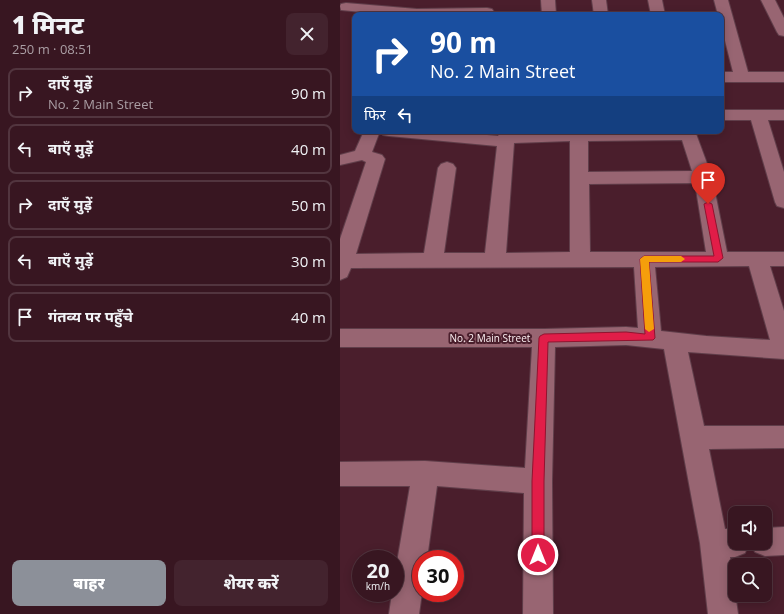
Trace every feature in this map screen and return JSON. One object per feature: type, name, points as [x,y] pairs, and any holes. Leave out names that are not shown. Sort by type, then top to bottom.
[{"type":"street","points":[[431,12],[434,0]]},
{"type":"street","points":[[548,0],[549,12]]},
{"type":"street","points":[[599,0],[601,12]]},
{"type":"street","points":[[655,0],[657,12]]},
{"type":"street","points":[[721,0],[742,77]]},
{"type":"street","points":[[768,0],[784,32]]},
{"type":"street","points":[[773,0],[784,0]]},
{"type":"street","points":[[347,7],[417,12]]},
{"type":"street","points":[[445,12],[487,9]]},
{"type":"street","points":[[724,77],[784,77]]},
{"type":"street","points":[[724,115],[784,115]]},
{"type":"street","points":[[758,115],[784,202]]},
{"type":"street","points":[[362,155],[371,134]]},
{"type":"street","points":[[421,134],[506,142]]},
{"type":"street","points":[[495,260],[506,137],[652,134]]},
{"type":"street","points":[[688,134],[703,177],[718,258]]},
{"type":"street","points":[[579,136],[580,259]]},
{"type":"street","points":[[340,160],[362,155],[376,159],[346,230],[341,266],[433,260],[784,259]]},
{"type":"street","points":[[433,260],[447,168]]},
{"type":"street","points":[[579,178],[703,177]]},
{"type":"street","points":[[644,259],[662,339],[694,438],[725,543],[723,614]]},
{"type":"street","points":[[757,259],[784,347]]},
{"type":"street","name":"No. 2 Main Street","points":[[340,338],[544,338],[626,336],[784,350]]},
{"type":"street","points":[[538,614],[538,481],[544,338]]},
{"type":"street","points":[[694,438],[784,437]]},
{"type":"street","points":[[340,474],[425,473],[538,481]]},
{"type":"street","points":[[404,614],[425,473]]},
{"type":"street","points":[[772,542],[784,541]]},
{"type":"slow traffic","points":[[649,329],[644,259],[681,259]]},
{"type":"route","points":[[538,555],[538,481],[544,338],[626,336],[650,338],[644,259],[718,258],[708,204]]}]
